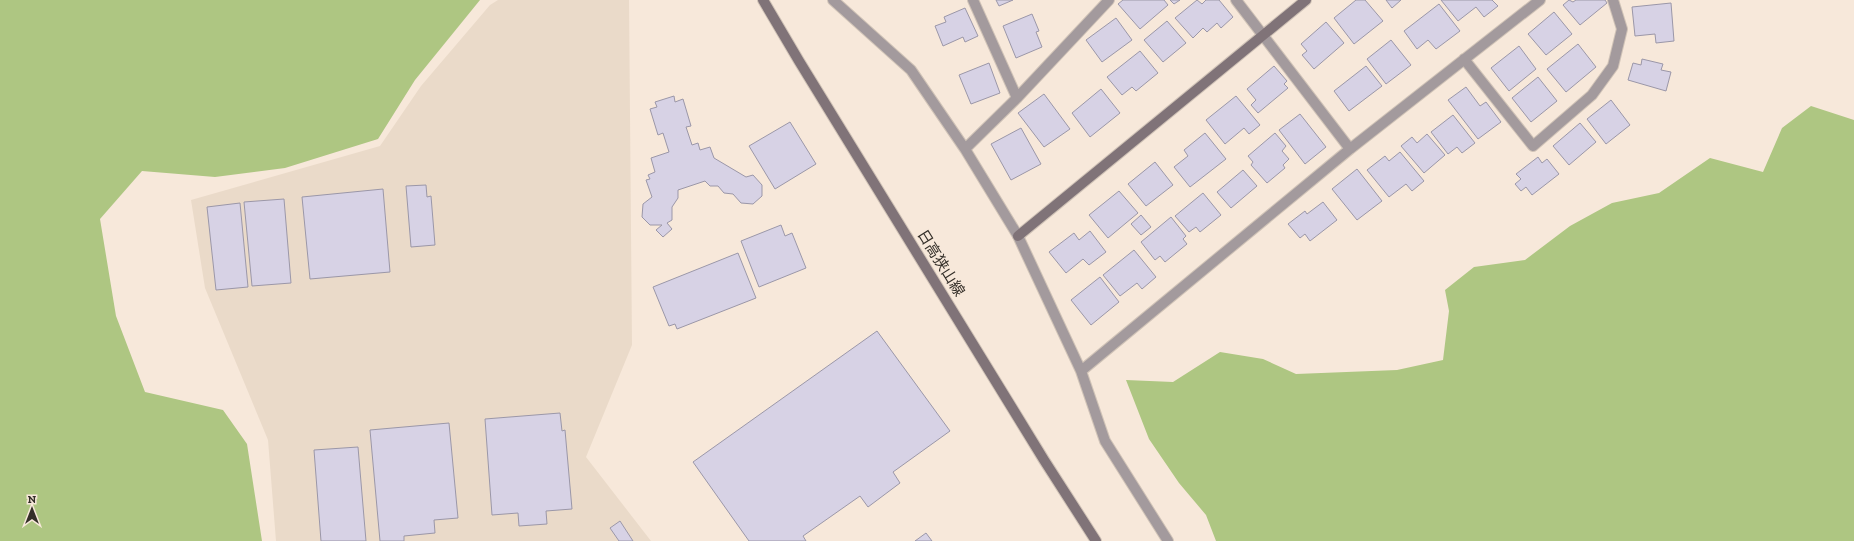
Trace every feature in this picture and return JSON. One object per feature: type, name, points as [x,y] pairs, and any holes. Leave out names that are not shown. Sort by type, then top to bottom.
[{"type":"main road","name":"日高狭山線","points":[[763,0],[807,75],[1040,453],[1096,541]]},
{"type":"main road","points":[[1018,236],[1306,0]]},
{"type":"street","points":[[833,0],[911,70],[965,149],[1018,236],[1081,371],[1105,441],[1168,541]]},
{"type":"street","points":[[973,0],[1017,98]]},
{"type":"street","points":[[965,149],[1017,98],[1109,0]]},
{"type":"street","points":[[1236,0],[1350,149]]},
{"type":"street","points":[[1081,371],[1350,149],[1540,0]]},
{"type":"street","points":[[1464,59],[1534,146],[1592,94],[1613,66],[1622,29],[1613,0]]},
{"type":"shaded area","points":[[498,0],[629,0],[632,345],[586,457],[651,541],[276,541],[268,440],[205,288],[191,200],[380,146],[421,86],[490,5]]},
{"type":"green space","points":[[0,0],[480,0],[415,80],[378,139],[285,168],[215,177],[142,171],[100,219],[116,316],[145,392],[223,410],[247,444],[262,541],[0,541]]},
{"type":"green space","points":[[1811,106],[1854,120],[1854,541],[1216,541],[1206,515],[1179,483],[1149,439],[1126,380],[1173,382],[1220,352],[1263,359],[1296,374],[1397,370],[1443,360],[1449,311],[1445,290],[1474,267],[1525,260],[1570,226],[1612,203],[1659,193],[1710,158],[1763,172],[1782,128]]},
{"type":"building","points":[[996,0],[1013,0],[999,6]]},
{"type":"building","points":[[1123,0],[1164,0],[1168,5],[1140,29],[1118,4]]},
{"type":"building","points":[[1170,0],[1180,0],[1174,4]]},
{"type":"building","points":[[1197,0],[1202,4],[1206,0],[1219,0],[1233,17],[1221,28],[1217,23],[1207,32],[1203,28],[1193,38],[1175,18]]},
{"type":"building","points":[[1356,0],[1365,0],[1383,21],[1354,44],[1334,18]]},
{"type":"building","points":[[1386,0],[1401,0],[1392,8]]},
{"type":"building","points":[[1441,0],[1492,0],[1498,6],[1484,17],[1476,7],[1458,21]]},
{"type":"building","points":[[1569,0],[1573,2],[1576,0],[1605,0],[1607,3],[1580,25],[1563,5]]},
{"type":"building","points":[[1671,3],[1674,41],[1656,43],[1655,34],[1635,36],[1632,7]]},
{"type":"building","points":[[1439,4],[1460,31],[1436,49],[1428,40],[1417,49],[1404,31]]},
{"type":"building","points":[[965,8],[978,36],[965,42],[963,37],[943,46],[935,26],[946,22],[944,17]]},
{"type":"building","points":[[1554,12],[1572,34],[1546,55],[1528,34]]},
{"type":"building","points":[[1032,14],[1039,31],[1036,32],[1042,47],[1016,58],[1003,26]]},
{"type":"building","points":[[1116,18],[1132,40],[1102,62],[1086,40]]},
{"type":"building","points":[[1167,21],[1186,43],[1163,62],[1144,40]]},
{"type":"building","points":[[1326,22],[1344,43],[1314,69],[1302,55],[1307,51],[1301,44]]},
{"type":"building","points":[[1391,40],[1411,65],[1386,84],[1367,59]]},
{"type":"building","points":[[1578,44],[1596,67],[1566,92],[1547,69]]},
{"type":"building","points":[[1519,46],[1536,69],[1509,91],[1491,68]]},
{"type":"building","points":[[1140,51],[1158,73],[1136,91],[1132,87],[1122,95],[1107,77]]},
{"type":"building","points":[[1642,59],[1663,64],[1661,70],[1671,72],[1666,91],[1628,80],[1633,63],[1641,65]]},
{"type":"building","points":[[989,63],[1000,93],[971,104],[959,75]]},
{"type":"building","points":[[1274,66],[1287,81],[1284,84],[1288,88],[1258,113],[1251,105],[1256,100],[1247,89]]},
{"type":"building","points":[[1366,66],[1382,86],[1349,111],[1334,91]]},
{"type":"building","points":[[1538,77],[1557,101],[1531,122],[1512,98]]},
{"type":"building","points":[[1466,87],[1480,106],[1486,102],[1501,122],[1478,139],[1448,100]]},
{"type":"building","points":[[1101,89],[1120,113],[1090,137],[1072,113]]},
{"type":"building","points":[[1044,94],[1070,129],[1044,147],[1018,113]]},
{"type":"building","points":[[674,96],[675,102],[683,99],[691,126],[686,127],[692,145],[698,143],[700,150],[710,147],[714,158],[746,177],[753,175],[762,185],[762,196],[753,204],[741,203],[733,194],[724,193],[718,186],[710,186],[705,181],[678,190],[678,198],[672,207],[672,220],[667,223],[672,229],[663,237],[656,230],[662,225],[650,225],[642,217],[643,204],[652,197],[646,180],[650,179],[648,175],[655,172],[651,158],[669,152],[663,133],[658,135],[650,109],[657,107],[655,102]]},
{"type":"building","points":[[1236,96],[1260,125],[1249,134],[1244,128],[1225,144],[1206,120]]},
{"type":"building","points":[[1611,100],[1630,125],[1606,144],[1587,119]]},
{"type":"building","points":[[1300,114],[1326,147],[1305,164],[1279,130]]},
{"type":"building","points":[[1453,115],[1475,143],[1462,153],[1457,147],[1448,154],[1431,132]]},
{"type":"building","points":[[790,122],[816,164],[775,189],[749,146]]},
{"type":"building","points":[[1580,123],[1596,142],[1569,165],[1553,146]]},
{"type":"building","points":[[1021,128],[1041,164],[1011,180],[991,144]]},
{"type":"building","points":[[1205,133],[1226,159],[1190,187],[1174,167],[1188,156],[1184,150]]},
{"type":"building","points":[[1275,133],[1286,146],[1282,151],[1289,159],[1283,165],[1285,168],[1267,183],[1251,165],[1253,162],[1248,156]]},
{"type":"building","points":[[1427,134],[1445,155],[1424,173],[1401,146],[1412,137],[1417,143]]},
{"type":"building","points":[[1400,152],[1424,181],[1412,191],[1406,184],[1389,197],[1367,170],[1385,156],[1389,161]]},
{"type":"building","points":[[1538,157],[1542,163],[1547,159],[1559,174],[1532,195],[1526,187],[1521,191],[1515,184],[1521,179],[1516,174]]},
{"type":"building","points":[[1155,162],[1173,185],[1146,206],[1128,184]]},
{"type":"building","points":[[1357,169],[1382,201],[1357,220],[1332,189]]},
{"type":"building","points":[[1243,170],[1257,186],[1231,208],[1217,192]]},
{"type":"building","points":[[426,185],[427,197],[431,196],[435,245],[411,247],[406,186]]},
{"type":"building","points":[[383,189],[390,272],[310,279],[302,197]]},
{"type":"building","points":[[1119,191],[1138,213],[1108,238],[1089,215]]},
{"type":"building","points":[[1203,193],[1221,215],[1200,232],[1196,227],[1189,232],[1175,216]]},
{"type":"building","points":[[284,199],[291,283],[252,286],[244,202]]},
{"type":"building","points":[[1323,202],[1337,220],[1310,241],[1305,234],[1300,238],[1288,224],[1305,211],[1307,214]]},
{"type":"building","points":[[240,203],[248,287],[216,290],[207,207]]},
{"type":"building","points":[[1141,215],[1151,227],[1141,235],[1131,224]]},
{"type":"building","points":[[1171,217],[1186,236],[1183,239],[1187,244],[1165,262],[1160,256],[1155,260],[1141,242]]},
{"type":"building","points":[[781,225],[785,236],[792,233],[806,268],[759,287],[741,241]]},
{"type":"building","points":[[1090,231],[1106,252],[1089,265],[1083,259],[1066,273],[1049,252],[1074,233],[1079,240]]},
{"type":"building","points":[[1134,250],[1156,277],[1142,289],[1137,283],[1120,296],[1103,275]]},
{"type":"building","points":[[738,253],[756,298],[677,329],[675,324],[669,326],[653,287]]},
{"type":"building","points":[[1100,277],[1119,302],[1091,325],[1071,300]]},
{"type":"building","points":[[877,331],[950,431],[893,472],[900,483],[868,507],[860,496],[803,536],[806,541],[749,541],[693,462]]},
{"type":"building","points":[[560,413],[562,431],[565,430],[572,509],[546,511],[547,524],[519,526],[518,513],[492,515],[485,419]]},
{"type":"building","points":[[449,423],[458,518],[434,520],[435,533],[404,536],[404,541],[380,541],[370,430]]},
{"type":"building","points":[[358,447],[366,541],[321,541],[314,450]]},
{"type":"building","points":[[620,521],[633,541],[619,541],[610,528]]},
{"type":"building","points":[[926,533],[932,541],[915,541]]}]
